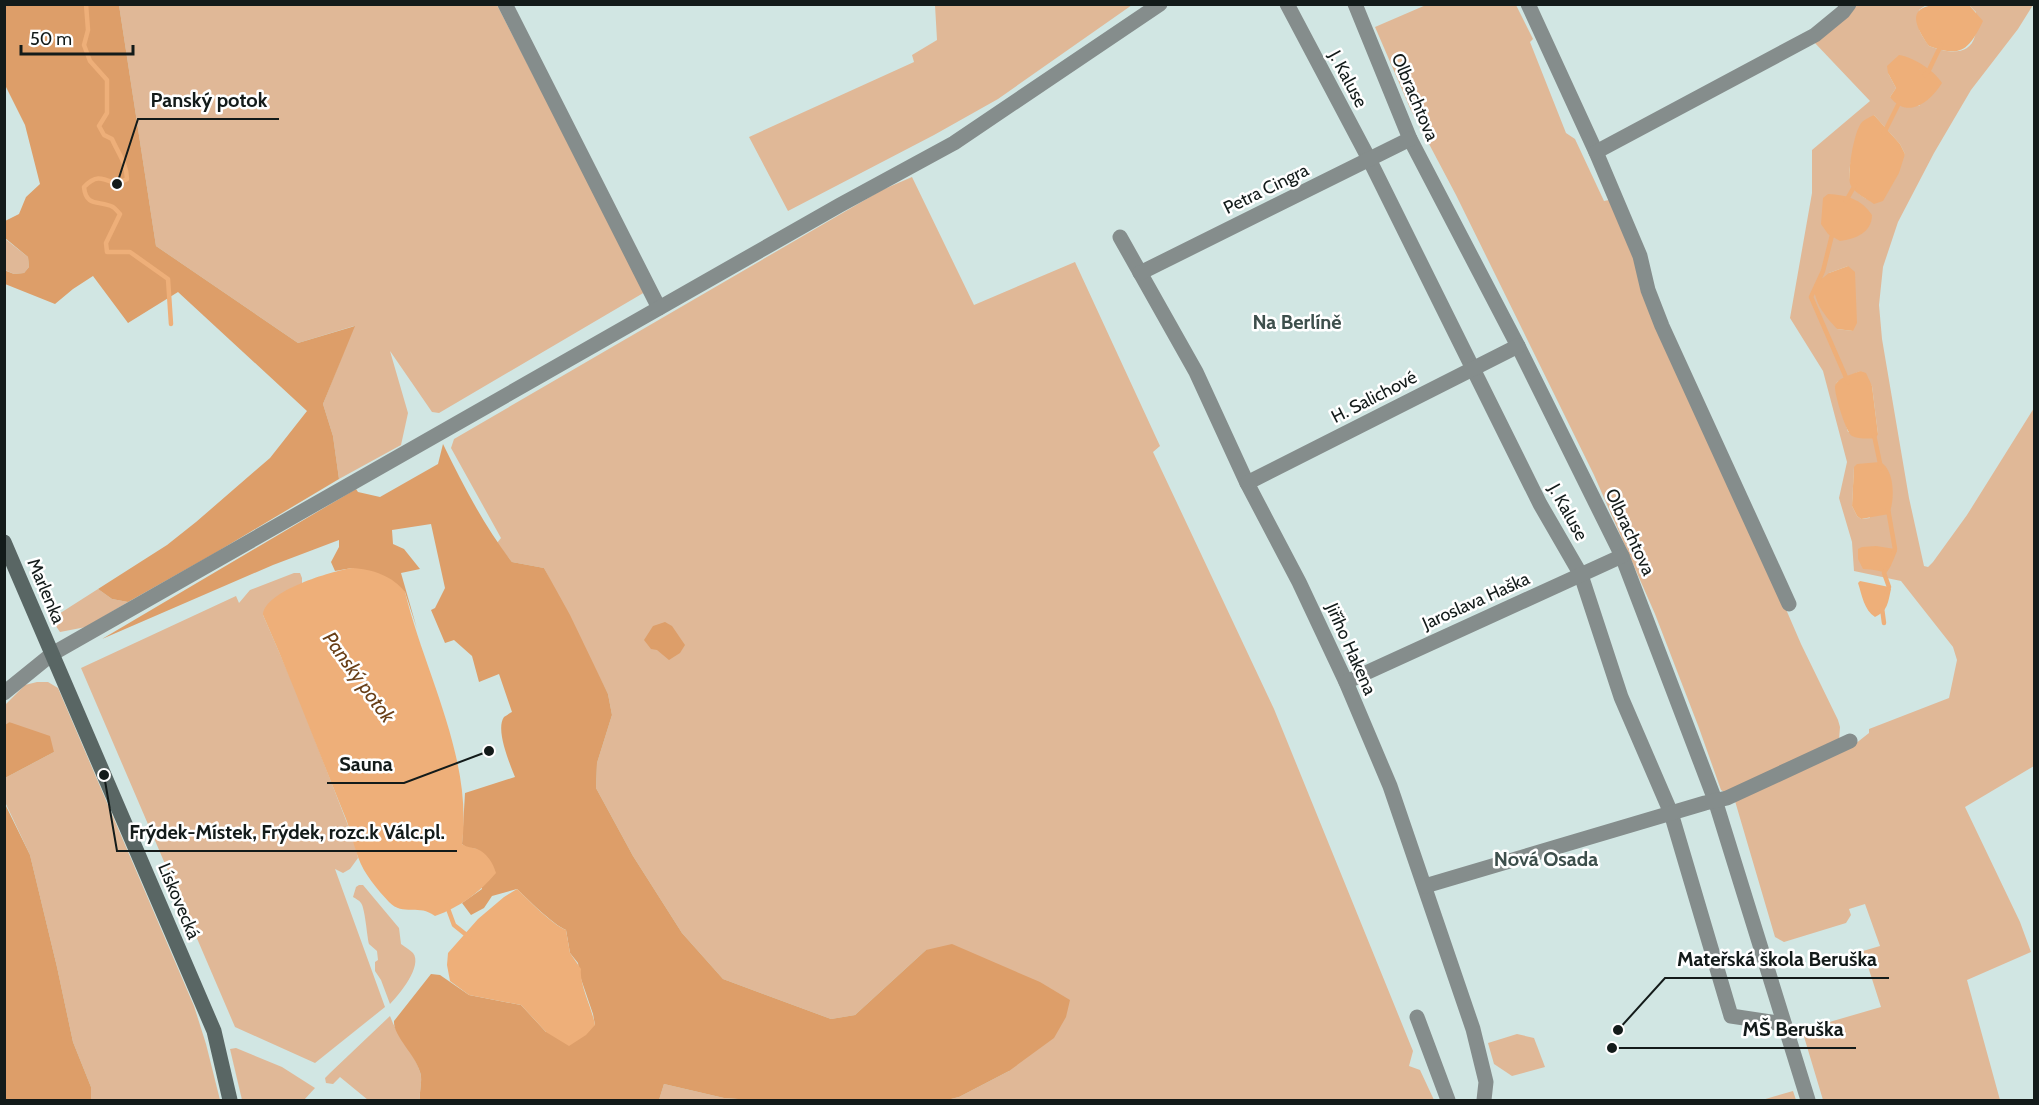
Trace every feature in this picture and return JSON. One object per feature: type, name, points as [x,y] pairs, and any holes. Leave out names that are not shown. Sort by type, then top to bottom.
[{"type":"main road","name":"Marlenka","points":[[4,542],[52,654]]},
{"type":"main road","name":"Lískovecká","points":[[52,654],[214,1030],[231,1101]]},
{"type":"street","points":[[505,4],[659,308]]},
{"type":"street","points":[[4,693],[52,654],[840,205],[954,143],[1160,4]]},
{"type":"street","name":"J. Kaluse","points":[[1287,4],[1369,159],[1540,504],[1581,575],[1621,697],[1671,813],[1731,1016],[1784,1024]]},
{"type":"street","name":"Olbrachtova","points":[[1355,4],[1410,138],[1518,346],[1622,556],[1715,800],[1808,1101]]},
{"type":"street","points":[[1528,4],[1640,255],[1647,290],[1662,326],[1789,604]]},
{"type":"street","points":[[1596,152],[1815,35],[1843,12],[1849,4]]},
{"type":"street","name":"Petra Cingra","points":[[1140,273],[1410,138]]},
{"type":"street","name":"Jiřího Hakena","points":[[1120,237],[1196,372],[1247,483],[1299,582],[1346,682],[1390,786],[1473,1029],[1486,1082],[1484,1101]]},
{"type":"street","name":"H. Salichové","points":[[1247,483],[1518,346]]},
{"type":"street","name":"Jaroslava Haška","points":[[1346,682],[1622,556]]},
{"type":"street","points":[[1425,886],[1727,798],[1850,741]]},
{"type":"street","points":[[1417,1017],[1448,1101]]},
{"type":"shaded area","points":[[5,5],[119,5],[156,246],[298,343],[355,326],[323,404],[333,436],[339,479],[128,602],[112,599],[98,589],[167,545],[196,522],[270,458],[307,411],[178,292],[128,323],[93,276],[55,304],[5,284],[4,270],[14,274],[24,273],[29,267],[28,257],[5,238],[5,221],[19,214],[26,197],[40,184],[25,125],[5,85]]},
{"type":"shaded area","points":[[119,5],[497,5],[645,292],[439,413],[432,412],[390,351],[408,413],[401,445],[339,479],[333,436],[323,404],[354,326],[298,343],[156,246]]},
{"type":"shaded area","points":[[935,5],[1132,5],[998,99],[788,211],[749,137],[914,62],[912,55],[937,40]]},
{"type":"shaded area","points":[[1426,5],[1516,5],[1533,39],[1530,42],[1566,133],[1575,139],[1604,201],[1609,200],[1801,644],[1838,720],[1839,740],[1727,794],[1721,790],[1655,614],[1594,475],[1456,195],[1410,108],[1375,27]]},
{"type":"shaded area","points":[[1855,5],[1926,5],[1919,10],[1918,25],[1929,46],[1949,51],[1962,50],[1972,43],[1975,36],[1976,12],[1969,5],[2033,5],[2018,29],[1971,90],[1934,153],[1898,222],[1883,267],[1879,305],[1882,339],[1909,498],[1924,566],[1928,567],[1933,562],[1967,515],[2034,408],[2034,766],[1965,807],[2020,922],[2031,952],[1967,980],[2000,1100],[1823,1100],[1802,1030],[1881,1007],[1863,951],[1880,946],[1865,904],[1849,909],[1851,915],[1846,923],[1784,942],[1775,937],[1735,801],[1850,748],[1869,733],[1869,729],[1949,698],[1957,660],[1953,647],[1901,581],[1854,571],[1852,542],[1839,498],[1847,462],[1823,371],[1790,318],[1812,193],[1812,150],[1870,101],[1814,42]],"holes":[[[1888,73],[1920,106],[1890,97],[1896,88]],[[1874,115],[1900,144],[1905,154],[1874,203],[1858,193],[1849,175],[1850,165],[1858,144]],[[1848,266],[1853,331],[1837,329],[1829,273]],[[1860,371],[1872,386],[1878,434],[1848,432],[1835,387],[1837,382]],[[1854,467],[1870,518],[1861,519],[1852,506]]]},
{"type":"shaded area","points":[[912,177],[974,305],[1075,262],[1160,446],[1153,452],[1274,709],[1413,1051],[1409,1066],[1420,1070],[1434,1100],[947,1100],[959,1097],[1009,1071],[926,950],[855,1015],[831,1019],[723,979],[682,933],[633,856],[596,788],[597,763],[612,715],[608,694],[544,568],[512,562],[497,543],[501,538],[451,448],[454,439],[882,190]]},
{"type":"shaded area","points":[[4,238],[28,257],[29,267],[24,273],[14,274],[5,270]]},
{"type":"shaded area","points":[[443,444],[483,520],[512,562],[544,568],[570,615],[608,694],[612,715],[597,763],[596,788],[633,856],[682,933],[723,979],[831,1019],[855,1015],[926,950],[952,944],[1040,982],[1070,1000],[1066,1017],[1054,1038],[1009,1071],[959,1097],[947,1100],[752,1100],[724,1098],[664,1084],[659,1100],[420,1100],[420,1072],[397,1033],[394,1021],[431,974],[440,975],[469,995],[521,1005],[546,1032],[595,1025],[578,963],[570,953],[566,930],[547,917],[517,889],[492,896],[484,908],[471,915],[462,903],[482,889],[477,849],[467,848],[462,844],[465,793],[515,777],[504,747],[501,730],[504,717],[512,712],[499,674],[479,682],[472,656],[454,640],[445,643],[431,610],[435,608],[445,588],[431,524],[392,530],[393,544],[404,549],[420,569],[401,573],[417,629],[405,592],[352,568],[335,571],[331,562],[339,547],[339,540],[273,565],[102,639],[356,489],[358,492],[380,497],[438,464]]},
{"type":"shaded area","points":[[294,573],[300,573],[302,584],[278,596],[263,615],[296,691],[354,841],[358,858],[350,869],[343,873],[335,869],[385,1007],[315,1063],[235,1027],[81,668],[236,596],[239,603],[250,590]]},
{"type":"shaded area","points":[[98,589],[112,599],[128,602],[86,627],[60,632],[51,619]]},
{"type":"shaded area","points":[[665,622],[672,626],[685,645],[680,653],[669,660],[657,650],[651,649],[644,640],[653,626]]},
{"type":"shaded area","points":[[48,682],[58,688],[194,1006],[220,1100],[91,1100],[91,1087],[73,1042],[30,855],[5,802],[5,778],[54,752],[9,722],[5,725],[5,705],[25,685]]},
{"type":"shaded area","points":[[9,722],[50,736],[54,752],[5,778],[5,725]]},
{"type":"shaded area","points":[[4,802],[30,855],[73,1042],[91,1087],[91,1100],[5,1100]]},
{"type":"shaded area","points":[[359,885],[363,885],[399,928],[401,944],[413,953],[415,959],[409,980],[390,1004],[375,971],[375,962],[378,960],[377,951],[369,944],[362,906],[353,897]]},
{"type":"shaded area","points":[[390,1016],[420,1072],[420,1100],[368,1100],[340,1077],[333,1084],[326,1083],[325,1078]]},
{"type":"shaded area","points":[[1517,1034],[1534,1038],[1545,1067],[1512,1076],[1494,1064],[1488,1043]]},
{"type":"shaded area","points":[[236,1048],[282,1067],[315,1088],[304,1100],[242,1100],[230,1049]]},
{"type":"shaded area","points":[[664,1084],[724,1098],[752,1100],[659,1100]]},
{"type":"shaded area","points":[[1793,1091],[1796,1100],[1762,1100]]},
{"type":"water","points":[[1932,5],[1969,5],[1983,21],[1968,45],[1956,51],[1940,50],[1929,46],[1916,20],[1918,13],[1923,8]]},
{"type":"water","points":[[1899,55],[1923,65],[1942,83],[1925,102],[1918,106],[1904,107],[1890,97],[1896,88],[1887,66]]},
{"type":"water","points":[[1874,115],[1900,144],[1905,154],[1899,173],[1883,201],[1874,204],[1853,189],[1849,173],[1859,127],[1863,121]]},
{"type":"water","points":[[1828,194],[1847,197],[1868,210],[1872,215],[1871,221],[1862,234],[1840,241],[1828,234],[1821,224],[1823,198]]},
{"type":"water","points":[[1848,266],[1855,272],[1857,323],[1853,331],[1837,329],[1821,309],[1814,292],[1814,285],[1829,273]]},
{"type":"water","points":[[1860,371],[1866,373],[1872,386],[1878,434],[1876,438],[1852,436],[1844,421],[1836,396],[1836,383]]},
{"type":"water","points":[[1880,462],[1889,471],[1891,478],[1893,494],[1889,514],[1861,519],[1852,506],[1854,467],[1857,464]]},
{"type":"water","points":[[1876,546],[1897,551],[1886,572],[1863,569],[1858,559],[1858,549]]},
{"type":"water","points":[[352,568],[382,574],[405,592],[454,748],[461,780],[464,812],[462,844],[484,853],[496,873],[469,899],[435,916],[422,910],[405,910],[395,906],[380,892],[364,869],[263,615],[266,606],[286,590],[330,573]]},
{"type":"water","points":[[1860,581],[1891,589],[1885,609],[1875,617],[1864,602],[1858,583]]},
{"type":"water","points":[[517,889],[547,917],[566,930],[570,953],[581,969],[582,982],[595,1025],[586,1035],[569,1046],[546,1032],[521,1005],[469,995],[450,981],[447,965],[448,953],[478,919]]},
{"type":"waterway","name":"Panský potok","points":[[86,4],[88,30],[84,45],[90,61],[107,80],[107,113],[99,126],[104,135],[112,139],[124,163],[127,179],[117,184],[103,179],[92,180],[84,187],[85,194],[91,201],[113,207],[120,214],[106,243],[107,252],[130,252],[168,279],[171,324]]},
{"type":"waterway","points":[[1925,75],[1941,45]]},
{"type":"waterway","points":[[1884,133],[1899,103]]},
{"type":"waterway","points":[[1846,201],[1855,185]]},
{"type":"waterway","points":[[1833,231],[1823,271],[1811,297],[1848,382]]},
{"type":"waterway","points":[[1874,435],[1881,468]]},
{"type":"waterway","points":[[1888,509],[1895,549],[1893,553]]},
{"type":"waterway","points":[[1886,569],[1884,573],[1889,587],[1887,592]]},
{"type":"waterway","points":[[1882,608],[1884,623]]},
{"type":"waterway","name":"Panský potok","points":[[447,906],[454,925],[469,937]]},
{"type":"place","name":"Panský potok","points":[[117,184]]},
{"type":"place","name":"Sauna","points":[[489,751]]},
{"type":"place","name":"Frýdek-Místek, Frýdek, rozc.k Válc.pl.","points":[[104,775]]},
{"type":"place","name":"Mateřská škola Beruška","points":[[1618,1030]]},
{"type":"place","name":"MŠ Beruška","points":[[1612,1048]]},
{"type":"district","name":"Na Berlíně","points":[[1297,322]]},
{"type":"district","name":"Nová Osada","points":[[1546,859]]}]
